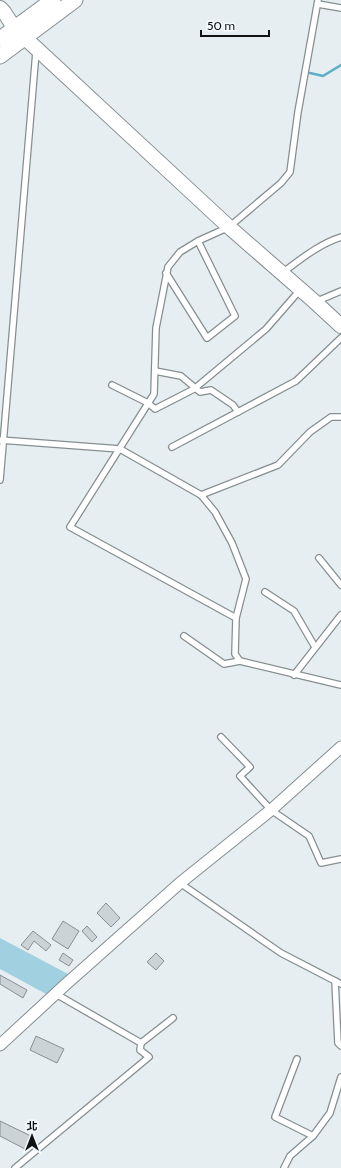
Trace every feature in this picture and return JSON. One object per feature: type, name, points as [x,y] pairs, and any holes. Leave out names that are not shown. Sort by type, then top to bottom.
[{"type":"main road","points":[[0,56],[20,33],[53,0]]},
{"type":"main road","points":[[0,39],[20,33],[75,0]]},
{"type":"street","points":[[0,8],[20,33],[37,49],[229,227],[341,326]]},
{"type":"street","points":[[0,21],[20,33]]},
{"type":"street","points":[[0,1045],[180,883],[272,810],[341,747]]},
{"type":"lane","points":[[236,618],[70,527],[154,394],[156,328],[168,267],[180,252],[198,241],[229,227],[281,183],[290,172],[298,112],[318,2],[341,8]]},
{"type":"lane","points":[[0,480],[2,440],[37,49]]},
{"type":"lane","points":[[282,273],[305,256],[331,240],[341,237]]},
{"type":"lane","points":[[166,273],[207,338],[235,316],[198,241]]},
{"type":"lane","points":[[112,385],[148,403],[155,409],[194,389],[266,329],[300,289]]},
{"type":"lane","points":[[315,302],[341,291]]},
{"type":"lane","points":[[172,447],[296,381],[341,338]]},
{"type":"lane","points":[[155,372],[181,376],[194,389],[200,392],[212,390],[233,405],[238,412]]},
{"type":"lane","points":[[201,495],[278,465],[310,432],[331,416],[341,417]]},
{"type":"lane","points":[[2,440],[120,450],[201,495],[215,512],[232,543],[246,579],[236,618],[235,654],[240,660]]},
{"type":"lane","points":[[319,558],[341,585]]},
{"type":"lane","points":[[265,592],[294,611],[315,647]]},
{"type":"lane","points":[[294,675],[341,615]]},
{"type":"lane","points":[[184,636],[224,664],[240,660],[294,675],[341,685]]},
{"type":"lane","points":[[221,737],[250,767],[240,776],[272,810],[310,836],[321,863],[341,859]]},
{"type":"lane","points":[[180,883],[281,953],[341,984]]},
{"type":"lane","points":[[335,981],[338,1043],[341,1046]]},
{"type":"lane","points":[[56,994],[141,1043]]},
{"type":"lane","points":[[15,1168],[149,1058],[140,1050],[141,1043],[173,1018]]},
{"type":"lane","points":[[297,1059],[275,1118],[313,1136]]},
{"type":"lane","points":[[284,1168],[290,1156],[313,1136],[330,1113],[341,1077]]},
{"type":"shaded area","points":[[0,938],[68,974],[48,995],[0,969]]},
{"type":"building","points":[[106,903],[120,918],[111,927],[97,913]]},
{"type":"building","points":[[63,921],[79,931],[68,949],[52,939]]},
{"type":"building","points":[[87,926],[97,937],[92,942],[82,931]]},
{"type":"building","points":[[33,931],[51,945],[46,951],[34,941],[28,950],[21,945]]},
{"type":"building","points":[[63,953],[73,960],[69,966],[59,960]]},
{"type":"building","points":[[156,953],[164,961],[156,970],[147,962]]},
{"type":"building","points":[[0,975],[27,990],[23,998],[0,984]]},
{"type":"building","points":[[36,1036],[64,1049],[57,1063],[30,1050]]},
{"type":"building","points":[[0,1121],[33,1137],[27,1150],[0,1136]]},
{"type":"waterway","points":[[310,73],[323,76],[341,65]]}]
